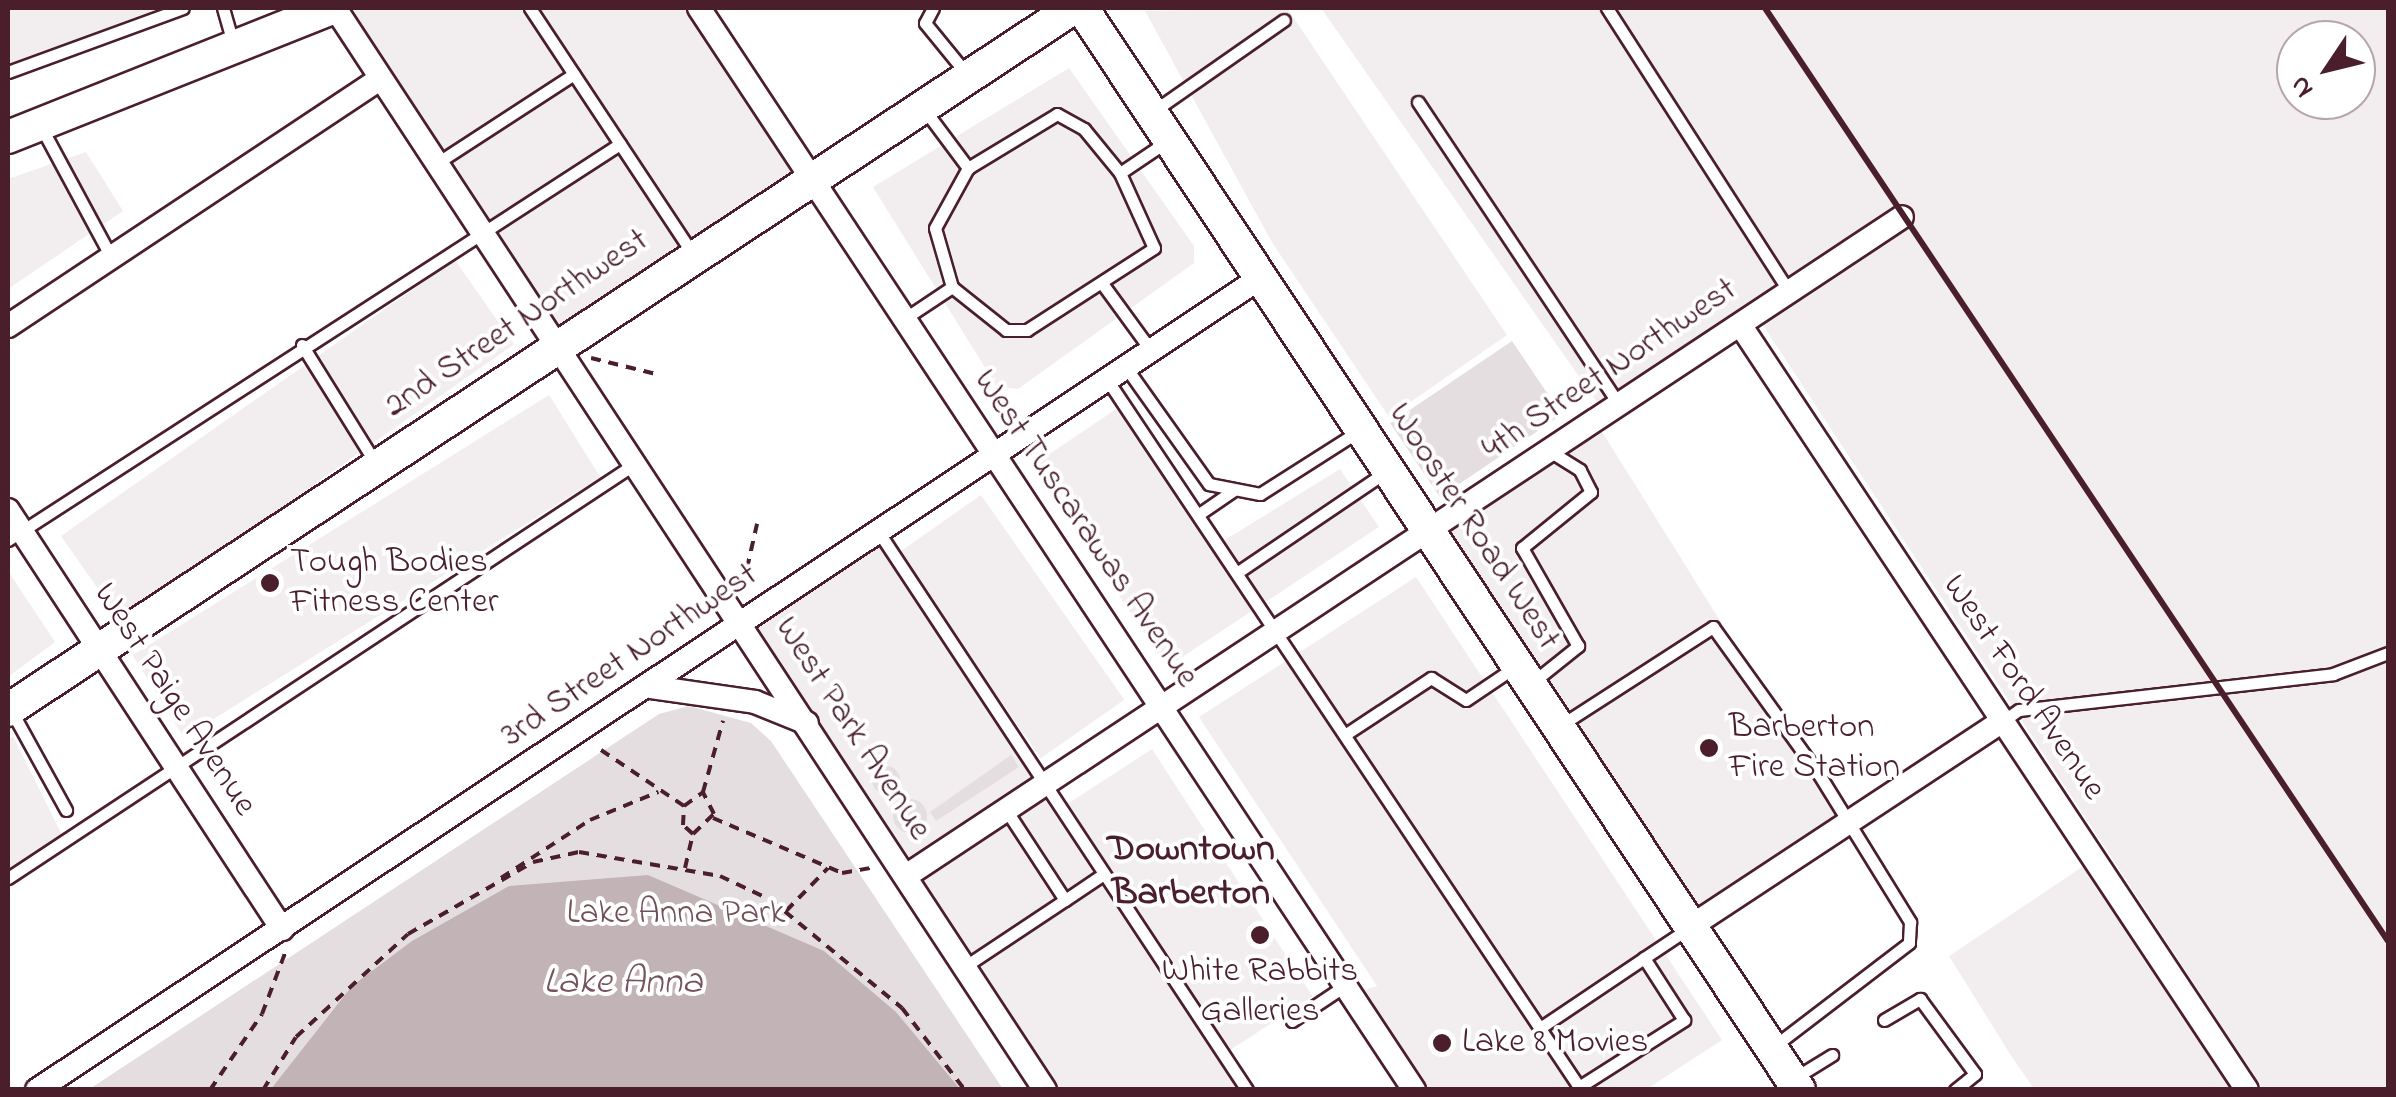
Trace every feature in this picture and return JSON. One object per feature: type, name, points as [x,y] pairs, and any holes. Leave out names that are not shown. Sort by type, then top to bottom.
[{"type":"main road","points":[[8,137],[237,53],[334,8]]},
{"type":"main road","name":"2nd Street Northwest","points":[[8,709],[1073,8]]},
{"type":"main road","name":"Wooster Road West","points":[[1082,8],[1796,1085]]},
{"type":"street","name":"West Park Avenue","points":[[334,8],[483,234],[566,340],[636,463],[750,617],[807,723],[1045,1090]]},
{"type":"street","name":"West Tuscarawas Avenue","points":[[703,9],[992,456],[1414,1090]]},
{"type":"street","points":[[8,326],[380,79]]},
{"type":"street","name":"4th Street Northwest","points":[[906,876],[1902,217]]},
{"type":"street","name":"3rd Street Northwest","points":[[37,1090],[651,687],[1260,278]]},
{"type":"street","name":"West Ford Avenue","points":[[1741,326],[2247,1090]]},
{"type":"street","name":"West Paige Avenue","points":[[8,510],[14,536],[98,650],[282,929]]},
{"type":"street","points":[[651,687],[755,702],[807,723]]},
{"type":"street","points":[[1690,928],[2004,721]]},
{"type":"lane","points":[[8,72],[183,8]]},
{"type":"lane","points":[[222,8],[237,53]]},
{"type":"lane","points":[[530,8],[694,255]]},
{"type":"lane","points":[[933,8],[925,23],[968,76]]},
{"type":"lane","points":[[1608,8],[1790,293]]},
{"type":"lane","points":[[1120,173],[1160,126],[1284,20]]},
{"type":"lane","points":[[437,164],[574,74]]},
{"type":"lane","points":[[1418,102],[1620,406]]},
{"type":"lane","points":[[922,106],[968,168]]},
{"type":"lane","points":[[1057,114],[1084,130],[1120,173],[1154,248],[1104,286],[1027,330],[1006,330],[952,287],[935,228],[968,168],[1057,114]]},
{"type":"lane","points":[[40,125],[111,258]]},
{"type":"lane","points":[[14,536],[302,345],[620,144]]},
{"type":"lane","points":[[1104,286],[1150,349]]},
{"type":"lane","points":[[904,319],[952,287]]},
{"type":"lane","points":[[302,345],[378,466]]},
{"type":"lane","points":[[1115,372],[1198,476],[1234,490],[1260,494],[1361,430]]},
{"type":"lane","points":[[1115,372],[1198,514],[1580,1088],[1684,1020],[1644,958]]},
{"type":"lane","points":[[1346,734],[1431,678],[1466,700],[1578,646],[1520,558],[1529,538],[1592,492],[1580,470],[1551,452]]},
{"type":"lane","points":[[8,878],[636,463]]},
{"type":"lane","points":[[1238,572],[1388,470]]},
{"type":"lane","points":[[1198,514],[1234,490]]},
{"type":"lane","points":[[878,532],[1042,786],[1248,1090]]},
{"type":"lane","points":[[1558,728],[1712,627],[1849,823],[1910,922],[1910,943],[1771,1048]]},
{"type":"lane","points":[[2004,721],[2057,705],[2333,674],[2388,653]]},
{"type":"lane","points":[[8,709],[66,810]]},
{"type":"lane","points":[[1006,810],[1066,900]]},
{"type":"lane","points":[[964,967],[1102,875]]},
{"type":"lane","points":[[1540,1028],[1690,928]]},
{"type":"lane","points":[[1292,1020],[1346,985]]},
{"type":"lane","points":[[1884,1020],[1920,998],[1975,1074],[1955,1090]]},
{"type":"lane","points":[[1796,1085],[1832,1054]]},
{"type":"path","points":[[566,340],[590,358],[660,374]]},
{"type":"path","points":[[750,617],[740,576],[757,524]]},
{"type":"path","points":[[725,712],[704,792],[712,818],[828,868],[871,870],[892,855]]},
{"type":"path","points":[[601,750],[684,806],[693,834],[686,868]]},
{"type":"path","points":[[264,1090],[296,1037],[348,981],[590,820],[658,792]]},
{"type":"path","points":[[684,806],[704,792]]},
{"type":"path","points":[[693,834],[712,818]]},
{"type":"path","points":[[492,886],[533,862],[580,852],[686,868],[786,911],[902,1008],[965,1090]]},
{"type":"path","points":[[786,911],[828,868]]},
{"type":"path","points":[[210,1090],[289,958],[282,929]]},
{"type":"shaded area","points":[[8,8],[194,8],[8,81]]},
{"type":"shaded area","points":[[335,8],[699,8],[811,177],[558,345]]},
{"type":"shaded area","points":[[1287,8],[1507,335],[1389,417],[1273,244],[1145,11]]},
{"type":"shaded area","points":[[1321,8],[2388,8],[2388,1089],[2263,1089],[1757,316],[1606,415]]},
{"type":"shaded area","points":[[1069,68],[1194,246],[1194,263],[1018,389],[997,387],[873,187]]},
{"type":"shaded area","points":[[86,152],[123,211],[8,289],[8,179]]},
{"type":"shaded area","points":[[455,260],[514,344],[120,620],[61,536]]},
{"type":"shaded area","points":[[549,395],[600,477],[184,737],[133,655]]},
{"type":"shaded area","points":[[1119,407],[1215,546],[1340,469],[1379,527],[1167,667],[1032,466]]},
{"type":"shaded area","points":[[1599,427],[1847,824],[1677,930],[1429,533]]},
{"type":"shaded area","points":[[981,495],[1124,700],[1041,758],[897,554]]},
{"type":"shaded area","points":[[878,531],[1247,1089],[1045,1089],[742,622]]},
{"type":"shaded area","points":[[8,571],[55,642],[8,677]]},
{"type":"shaded area","points":[[1416,577],[1722,1040],[1647,1089],[1414,1089],[1351,994],[1377,986],[1199,717]]},
{"type":"shaded area","points":[[13,736],[62,835],[8,872],[8,741]]},
{"type":"shaded area","points":[[1152,749],[1313,996],[1223,1055],[1062,807]]},
{"type":"shaded area","points":[[2085,865],[2236,1089],[2034,1089],[2010,1054],[1949,956]]},
{"type":"green space","points":[[1512,341],[1562,415],[1440,497],[1390,423]]},
{"type":"green space","name":"Lake Anna Park","points":[[689,706],[751,723],[771,741],[1003,1089],[88,1090],[659,714]]},
{"type":"green space","points":[[1011,755],[1019,767],[936,821],[930,812]]},
{"type":"green space","points":[[886,766],[896,770],[900,780],[896,790],[886,794],[876,790],[872,780],[876,770]]},
{"type":"green space","points":[[910,799],[922,804],[927,816],[922,828],[910,833],[898,828],[893,816],[898,804]]},
{"type":"water","name":"Lake Anna","points":[[648,875],[824,951],[896,1012],[960,1089],[271,1089],[352,986],[412,941],[509,886]]},
{"type":"railway","points":[[1765,8],[2388,941]]},
{"type":"place","name":"Tough Bodies Fitness Center","points":[[270,583]]},
{"type":"place","name":"Barberton Fire Station","points":[[1709,748]]},
{"type":"place","name":"White Rabbits Galleries","points":[[1260,935]]},
{"type":"place","name":"Lake 8 Movies","points":[[1442,1043]]},
{"type":"district","name":"Downtown Barberton","points":[[1191,873]]}]
